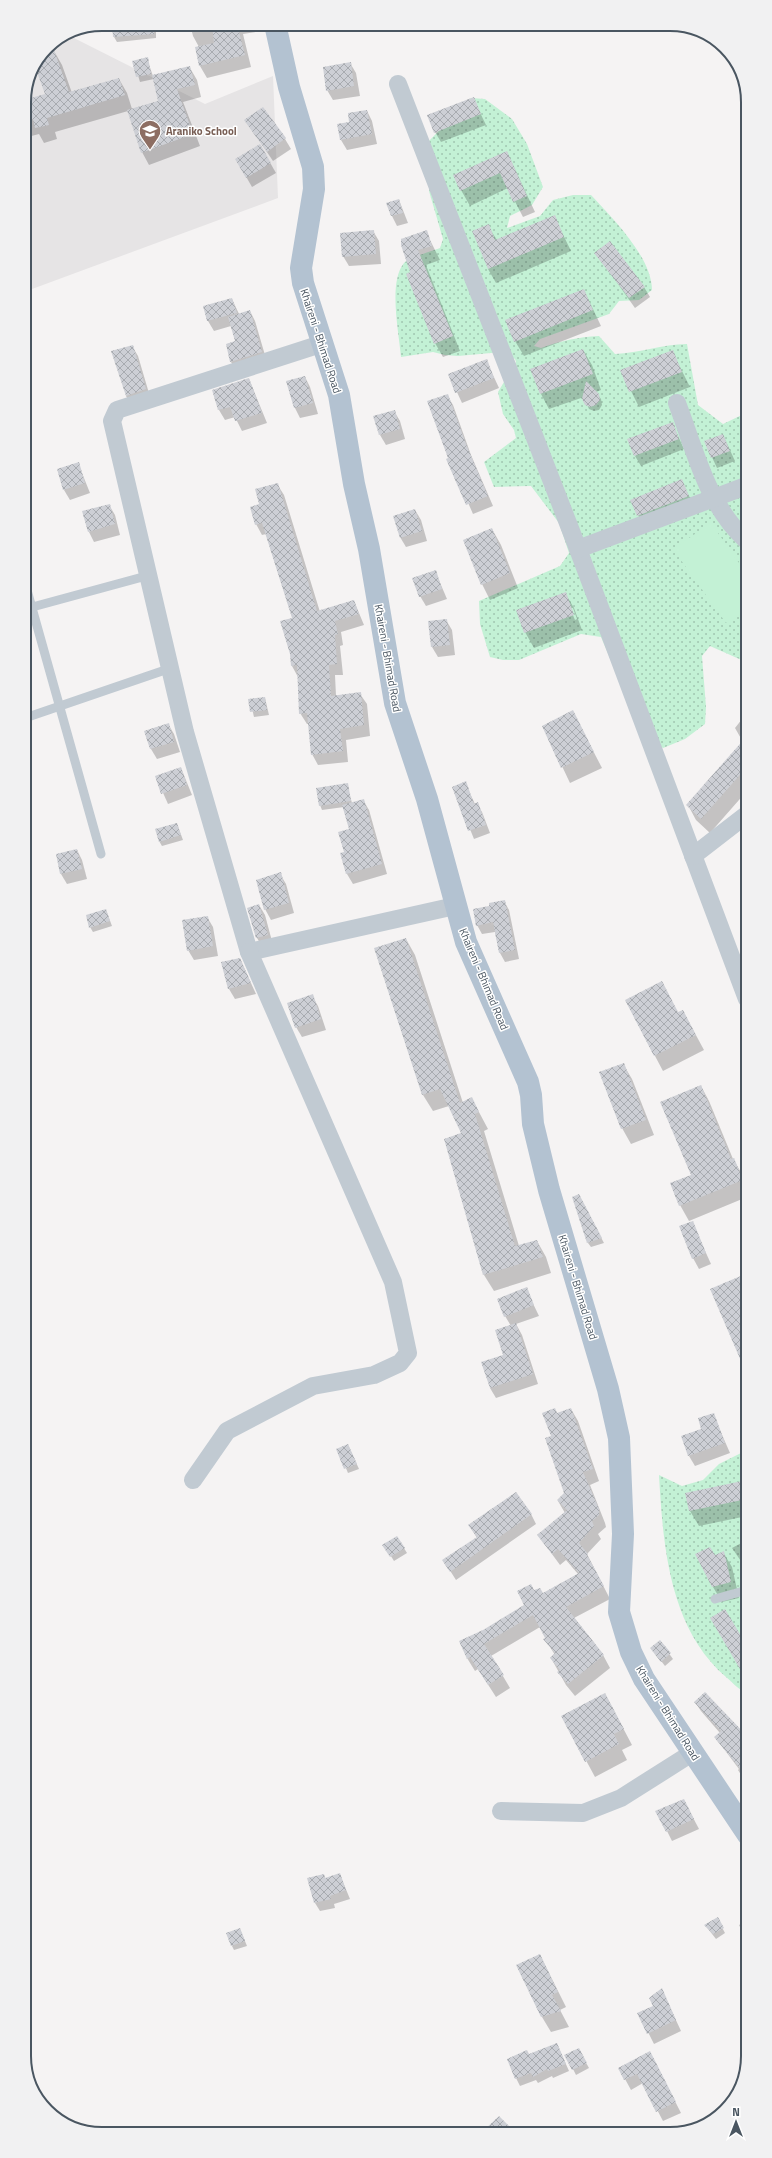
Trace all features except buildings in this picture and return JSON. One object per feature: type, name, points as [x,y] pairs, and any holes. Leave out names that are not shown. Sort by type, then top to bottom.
[{"type":"main road","name":"Khaireni - Bhimad Road","points":[[277,31],[289,87],[313,167],[314,189],[301,268],[303,283],[324,343],[339,395],[354,484],[369,549],[395,703],[427,799],[466,942],[528,1082],[531,1095],[533,1124],[549,1190],[608,1389],[619,1438],[623,1534],[618,1597],[621,1624],[631,1652],[644,1679],[741,1825]]},
{"type":"street","points":[[398,84],[578,549],[741,986]]},
{"type":"street","points":[[193,1480],[227,1431],[313,1386],[374,1375],[400,1363],[408,1353],[393,1282],[250,952],[185,732],[150,575],[112,421],[117,410],[324,343]]},
{"type":"street","points":[[677,403],[712,497],[736,531],[741,536]]},
{"type":"street","points":[[578,549],[712,497],[741,488]]},
{"type":"street","points":[[693,856],[741,819]]},
{"type":"street","points":[[250,952],[455,906]]},
{"type":"street","points":[[501,1811],[583,1813],[621,1798],[692,1753]]},
{"type":"lane","points":[[31,607],[150,575]]},
{"type":"lane","points":[[31,617],[60,707],[101,854]]},
{"type":"lane","points":[[31,716],[171,668]]},
{"type":"lane","points":[[715,1598],[741,1592]]},
{"type":"shaded area","name":"Araniko School","points":[[72,37],[205,104],[273,76],[278,198],[31,289],[31,97],[33,84],[38,71],[55,49]]},
{"type":"green space","points":[[471,98],[485,99],[512,119],[527,144],[543,187],[532,205],[510,216],[507,228],[540,216],[553,200],[573,195],[591,195],[620,226],[645,264],[650,277],[652,290],[639,300],[619,301],[609,314],[540,339],[534,346],[541,348],[569,340],[599,336],[615,354],[669,345],[687,344],[698,405],[723,424],[741,415],[741,660],[710,646],[702,656],[706,707],[705,724],[685,739],[663,748],[642,734],[601,637],[581,634],[519,660],[503,660],[490,657],[480,624],[479,601],[560,566],[569,553],[559,523],[531,486],[494,487],[484,462],[516,438],[514,430],[503,414],[498,392],[516,362],[515,359],[502,352],[458,356],[433,352],[401,357],[395,295],[396,282],[399,272],[406,261],[440,248],[443,239],[429,191],[433,160],[427,143]]},
{"type":"green space","points":[[711,523],[741,566],[741,612],[726,623],[673,549]]},
{"type":"green space","points":[[741,1453],[741,1690],[707,1657],[692,1635],[681,1610],[673,1584],[663,1529],[659,1475],[682,1486],[703,1480],[719,1464]]},
{"type":"place","name":"Araniko School","points":[[150,150]]}]
